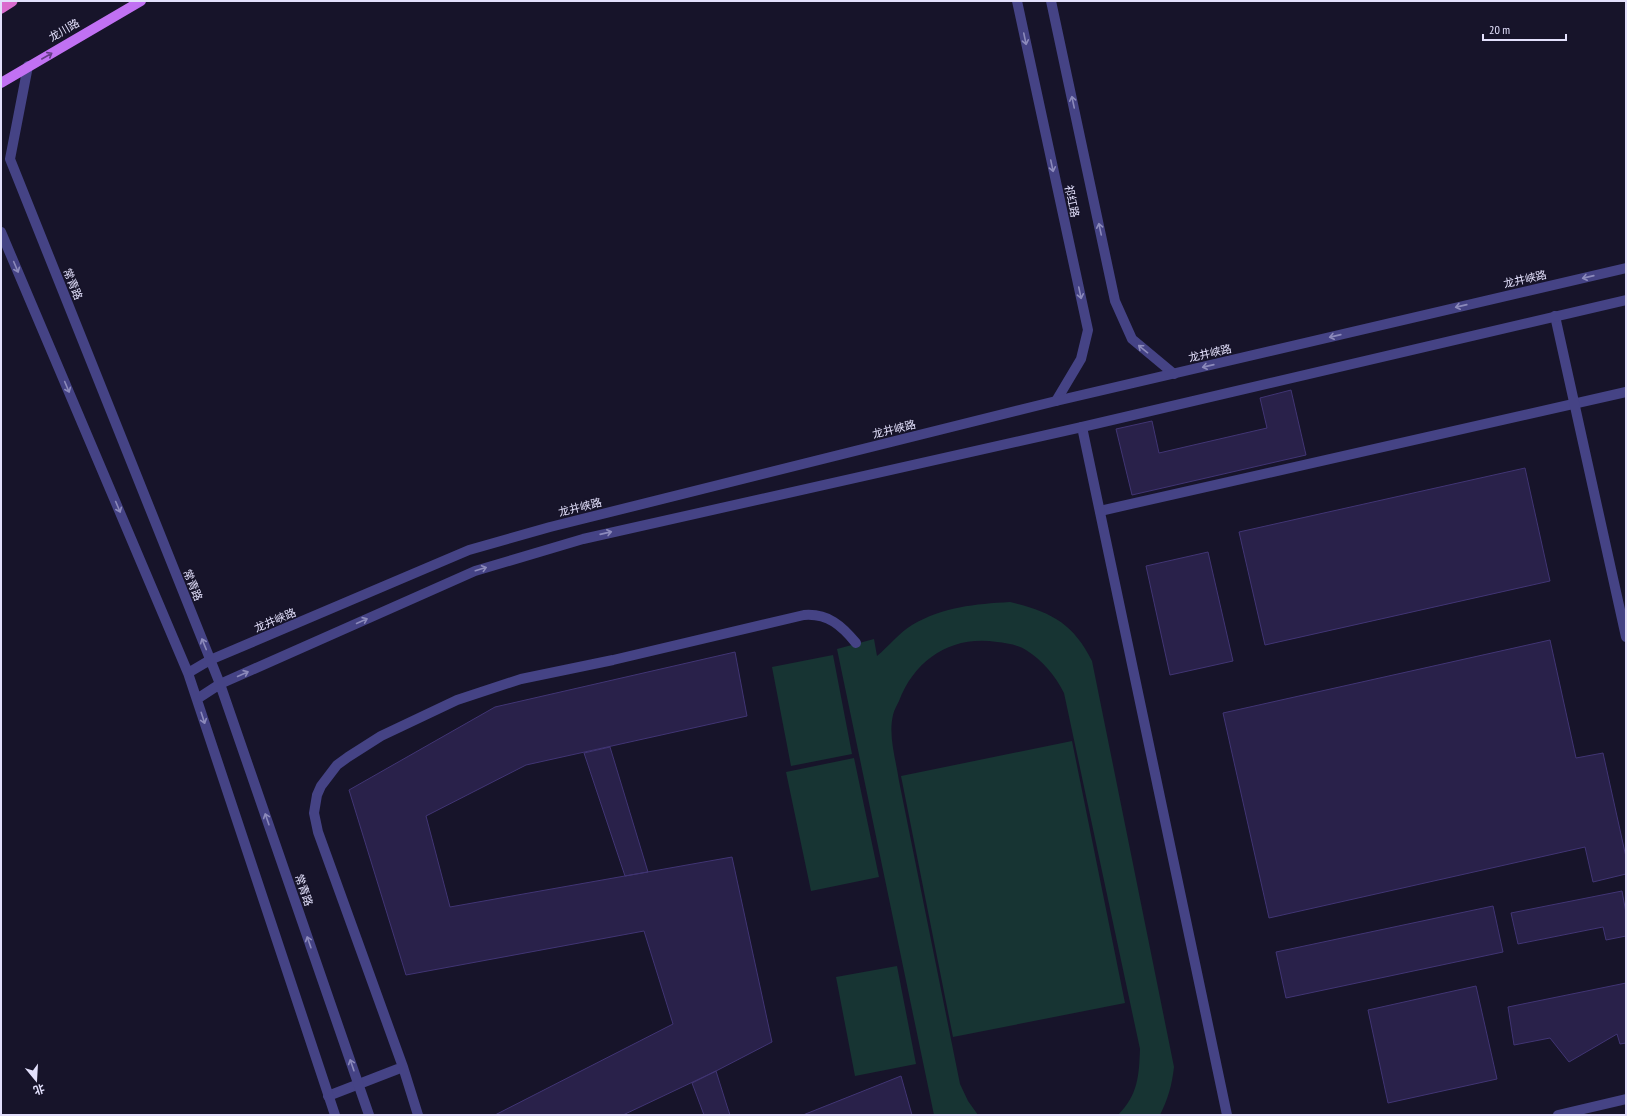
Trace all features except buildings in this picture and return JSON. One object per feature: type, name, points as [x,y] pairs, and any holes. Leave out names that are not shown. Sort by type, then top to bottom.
[{"type":"highway","points":[[1,8],[12,1]]},
{"type":"main road","name":"龙川路","points":[[1,83],[141,1]]},
{"type":"street","name":"祁红路","points":[[1017,1],[1088,330],[1080,359],[1056,401]]},
{"type":"street","name":"祁红路","points":[[1052,1],[1116,301],[1132,339],[1174,374]]},
{"type":"street","name":"常青路","points":[[28,66],[10,159],[220,684],[369,1115]]},
{"type":"street","points":[[1,232],[188,673],[335,1115]]},
{"type":"street","name":"龙井峡路","points":[[188,673],[210,660],[468,550],[550,527],[1056,401],[1626,268]]},
{"type":"street","points":[[197,699],[220,684],[475,571],[583,538],[1082,427],[1626,300]]},
{"type":"street","points":[[1555,316],[1626,637]]},
{"type":"street","points":[[1100,512],[1626,392]]},
{"type":"street","points":[[1082,427],[1227,1115]]},
{"type":"street","points":[[418,1115],[318,832],[314,813],[317,796],[321,786],[338,765],[381,736],[457,700],[521,680],[808,615],[827,617],[843,628],[856,644]]},
{"type":"street","points":[[328,1096],[402,1067]]},
{"type":"street","points":[[1558,1115],[1626,1099]]},
{"type":"green space","points":[[1010,602],[1049,615],[1069,628],[1085,648],[1092,661],[1174,1067],[1169,1092],[1160,1115],[1118,1115],[1130,1100],[1136,1085],[1140,1049],[1064,693],[1057,680],[1048,669],[1026,650],[1008,644],[981,641],[965,642],[950,647],[937,653],[925,662],[906,686],[894,711],[891,731],[899,781],[960,1084],[968,1101],[978,1115],[934,1115],[837,649],[874,639],[877,656],[907,628],[935,614],[972,605]]},
{"type":"green space","points":[[833,655],[852,754],[791,766],[772,667]]},
{"type":"green space","points":[[1072,741],[1125,1003],[953,1037],[901,776]]},
{"type":"green space","points":[[854,758],[879,877],[811,891],[786,772]]},
{"type":"green space","points":[[897,966],[916,1064],[855,1076],[836,977]]}]
